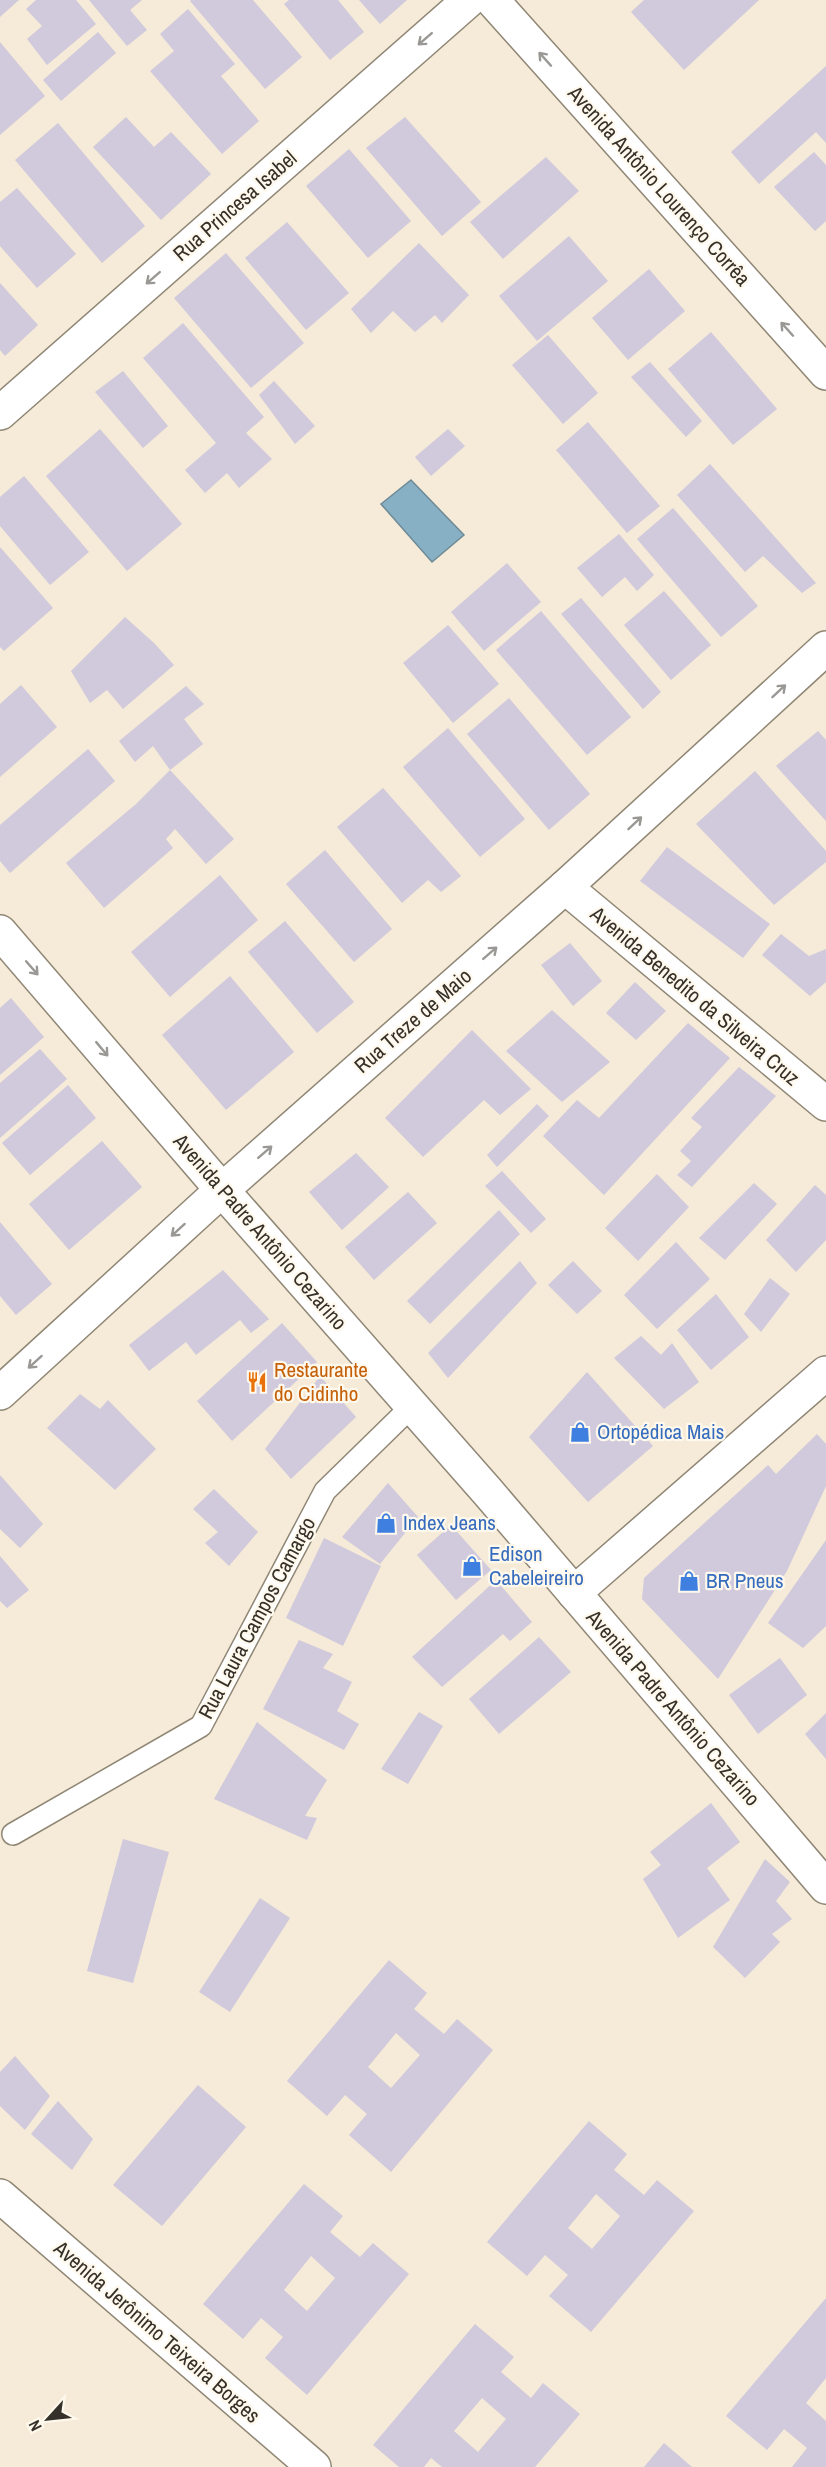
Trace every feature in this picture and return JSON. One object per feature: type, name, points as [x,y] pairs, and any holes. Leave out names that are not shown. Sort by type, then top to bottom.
[{"type":"street","name":"Rua Princesa Isabel","points":[[0,413],[469,0]]},
{"type":"street","name":"Avenida Antônio Lourenço Corrêa","points":[[492,0],[826,373]]},
{"type":"street","name":"Rua Treze de Maio","points":[[0,1393],[222,1190],[565,887],[826,648]]},
{"type":"street","name":"Avenida Benedito da Silveira Cruz","points":[[565,887],[826,1104]]},
{"type":"street","name":"Avenida Padre Antônio Cezarino","points":[[0,932],[826,1887]]},
{"type":"street","points":[[574,1593],[826,1373]]},
{"type":"street","name":"Avenida Jerônimo Teixeira Borges","points":[[0,2196],[314,2467]]},
{"type":"lane","name":"Rua Laura Campos Camargo","points":[[12,1834],[201,1726],[325,1491],[412,1406]]},
{"type":"water","points":[[411,480],[464,535],[432,562],[381,504]]},
{"type":"building","points":[[0,0],[19,0],[0,17]]},
{"type":"building","points":[[36,0],[76,0],[96,24],[47,65],[27,39],[42,26],[26,9]]},
{"type":"building","points":[[89,0],[142,0],[130,10],[147,30],[127,46]]},
{"type":"building","points":[[191,0],[253,0],[302,57],[265,89]]},
{"type":"building","points":[[289,0],[338,0],[364,32],[330,60],[284,4]]},
{"type":"building","points":[[359,0],[407,0],[380,24]]},
{"type":"building","points":[[644,0],[759,0],[684,70],[631,12]]},
{"type":"building","points":[[188,9],[235,64],[221,76],[259,121],[222,154],[150,71],[174,51],[160,34]]},
{"type":"building","points":[[98,32],[116,53],[61,101],[43,80]]},
{"type":"building","points":[[0,42],[45,96],[0,135]]},
{"type":"building","points":[[826,66],[826,143],[816,132],[759,184],[731,152]]},
{"type":"building","points":[[126,117],[154,147],[171,132],[211,174],[161,220],[93,147]]},
{"type":"building","points":[[405,117],[481,202],[442,236],[366,148]]},
{"type":"building","points":[[58,123],[145,226],[102,263],[15,160]]},
{"type":"building","points":[[349,149],[411,221],[368,258],[306,186]]},
{"type":"building","points":[[814,152],[826,165],[826,221],[815,231],[774,187]]},
{"type":"building","points":[[546,157],[579,191],[503,259],[470,222]]},
{"type":"building","points":[[17,188],[76,254],[37,288],[0,246],[0,202]]},
{"type":"building","points":[[287,222],[349,293],[306,330],[245,258]]},
{"type":"building","points":[[569,236],[608,281],[537,341],[499,296]]},
{"type":"building","points":[[419,243],[469,295],[442,323],[435,315],[415,332],[393,311],[371,333],[351,309]]},
{"type":"building","points":[[226,253],[304,343],[251,388],[174,298]]},
{"type":"building","points":[[649,269],[685,311],[628,360],[592,318]]},
{"type":"building","points":[[0,283],[38,325],[5,356],[0,350]]},
{"type":"building","points":[[183,323],[264,417],[246,433],[272,459],[239,488],[227,473],[205,493],[185,470],[216,443],[143,358]]},
{"type":"building","points":[[711,332],[777,409],[733,445],[668,369]]},
{"type":"building","points":[[548,335],[598,393],[563,424],[512,365]]},
{"type":"building","points":[[650,362],[702,421],[686,437],[631,377]]},
{"type":"building","points":[[123,371],[168,426],[143,448],[95,392]]},
{"type":"building","points":[[274,381],[315,426],[295,444],[259,395]]},
{"type":"building","points":[[588,422],[660,506],[627,533],[556,450]]},
{"type":"building","points":[[100,429],[182,524],[127,571],[46,476]]},
{"type":"building","points":[[448,429],[465,446],[431,476],[415,457]]},
{"type":"building","points":[[710,464],[816,583],[802,593],[763,556],[745,572],[677,495]]},
{"type":"building","points":[[24,476],[89,552],[50,585],[0,526],[0,497]]},
{"type":"building","points":[[673,508],[758,606],[721,637],[637,539]]},
{"type":"building","points":[[619,534],[654,575],[637,591],[625,577],[602,597],[577,568]]},
{"type":"building","points":[[0,547],[53,608],[4,651],[0,647]]},
{"type":"building","points":[[507,563],[541,602],[484,651],[451,612]]},
{"type":"building","points":[[664,591],[711,645],[671,680],[624,625]]},
{"type":"building","points":[[581,598],[661,692],[643,709],[561,614]]},
{"type":"building","points":[[541,611],[631,717],[587,755],[496,650]]},
{"type":"building","points":[[125,617],[174,665],[123,709],[107,690],[90,703],[71,671]]},
{"type":"building","points":[[448,625],[499,684],[453,723],[403,663]]},
{"type":"building","points":[[21,685],[57,727],[0,777],[0,704]]},
{"type":"building","points":[[186,686],[204,704],[184,719],[203,744],[170,770],[153,746],[135,762],[119,741]]},
{"type":"building","points":[[509,698],[590,794],[549,830],[467,734]]},
{"type":"building","points":[[448,728],[525,819],[480,857],[403,767]]},
{"type":"building","points":[[818,731],[826,740],[826,821],[776,766]]},
{"type":"building","points":[[88,749],[115,781],[10,873],[0,861],[0,825]]},
{"type":"building","points":[[170,770],[234,839],[206,864],[175,829],[166,839],[173,848],[104,908],[66,863],[136,804]]},
{"type":"building","points":[[755,771],[826,851],[826,862],[774,905],[696,824]]},
{"type":"building","points":[[383,788],[461,876],[441,892],[428,880],[402,903],[337,827]]},
{"type":"building","points":[[667,847],[770,924],[743,958],[640,881]]},
{"type":"building","points":[[325,850],[392,929],[354,962],[286,884]]},
{"type":"building","points":[[220,875],[258,920],[170,997],[131,952]]},
{"type":"building","points":[[285,921],[354,1002],[317,1033],[248,952]]},
{"type":"building","points":[[781,934],[809,956],[826,949],[826,982],[810,996],[762,955]]},
{"type":"building","points":[[570,943],[602,981],[573,1006],[541,965]]},
{"type":"building","points":[[230,976],[294,1052],[226,1110],[162,1035]]},
{"type":"building","points":[[635,982],[666,1011],[636,1040],[606,1013]]},
{"type":"building","points":[[11,998],[44,1037],[0,1075],[0,1008]]},
{"type":"building","points":[[552,1010],[610,1062],[562,1102],[506,1051]]},
{"type":"building","points":[[688,1023],[730,1058],[604,1195],[543,1136],[577,1100],[599,1118]]},
{"type":"building","points":[[472,1030],[531,1089],[500,1115],[484,1100],[423,1157],[385,1118]]},
{"type":"building","points":[[40,1049],[67,1079],[0,1138],[0,1083]]},
{"type":"building","points":[[739,1067],[776,1096],[692,1187],[677,1175],[691,1161],[680,1151],[702,1127],[691,1118]]},
{"type":"building","points":[[68,1085],[96,1118],[30,1175],[2,1143]]},
{"type":"building","points":[[537,1104],[549,1116],[497,1167],[487,1155]]},
{"type":"building","points":[[102,1141],[142,1187],[69,1250],[29,1204]]},
{"type":"building","points":[[356,1153],[389,1187],[342,1230],[309,1192]]},
{"type":"building","points":[[502,1171],[546,1219],[531,1233],[485,1186]]},
{"type":"building","points":[[657,1174],[689,1207],[638,1261],[605,1228]]},
{"type":"building","points":[[754,1183],[777,1204],[725,1260],[699,1238]]},
{"type":"building","points":[[815,1185],[826,1195],[826,1240],[796,1272],[766,1240]]},
{"type":"building","points":[[408,1192],[437,1223],[374,1280],[345,1247]]},
{"type":"building","points":[[499,1210],[520,1234],[430,1324],[407,1301]]},
{"type":"building","points":[[0,1222],[52,1284],[16,1315],[0,1296]]},
{"type":"building","points":[[676,1242],[710,1279],[657,1329],[624,1295]]},
{"type":"building","points":[[520,1261],[537,1283],[448,1378],[428,1353]]},
{"type":"building","points":[[573,1261],[602,1291],[577,1314],[548,1285]]},
{"type":"building","points":[[223,1270],[269,1319],[251,1333],[240,1320],[196,1355],[186,1342],[149,1371],[129,1345]]},
{"type":"building","points":[[770,1278],[790,1294],[761,1332],[744,1314]]},
{"type":"building","points":[[716,1294],[749,1337],[711,1370],[677,1330]]},
{"type":"building","name":"Restaurante do Cidinho","points":[[282,1323],[317,1362],[232,1441],[197,1401]]},
{"type":"building","points":[[641,1336],[661,1355],[672,1343],[699,1382],[664,1409],[614,1358]]},
{"type":"building","points":[[587,1372],[653,1446],[588,1502],[529,1437]]},
{"type":"building","points":[[320,1376],[356,1417],[291,1479],[265,1449]]},
{"type":"building","points":[[80,1394],[100,1409],[108,1400],[156,1449],[115,1490],[47,1428]]},
{"type":"building","points":[[817,1434],[826,1444],[826,1486],[787,1571],[718,1679],[642,1599],[644,1578],[768,1465],[776,1474]]},
{"type":"building","points":[[0,1475],[43,1524],[20,1548],[0,1529]]},
{"type":"building","points":[[388,1483],[418,1517],[380,1564],[342,1537]]},
{"type":"building","points":[[214,1489],[258,1532],[229,1566],[205,1543],[218,1532],[193,1509]]},
{"type":"building","points":[[451,1525],[491,1570],[456,1600],[417,1555]]},
{"type":"building","points":[[324,1538],[381,1566],[343,1646],[286,1618]]},
{"type":"building","points":[[826,1540],[826,1626],[803,1648],[768,1623]]},
{"type":"building","points":[[0,1556],[29,1590],[7,1608],[0,1601]]},
{"type":"building","points":[[496,1580],[532,1622],[510,1641],[503,1634],[442,1687],[412,1657]]},
{"type":"building","points":[[539,1637],[571,1672],[499,1734],[469,1699]]},
{"type":"building","points":[[299,1640],[333,1654],[323,1668],[352,1682],[337,1711],[359,1724],[344,1750],[263,1709]]},
{"type":"building","points":[[780,1658],[807,1695],[758,1734],[729,1695]]},
{"type":"building","points":[[419,1712],[443,1726],[408,1784],[381,1769]]},
{"type":"building","points":[[826,1713],[826,1759],[805,1734]]},
{"type":"building","points":[[257,1722],[327,1780],[305,1816],[317,1818],[307,1840],[214,1799]]},
{"type":"building","points":[[711,1803],[740,1842],[707,1868],[730,1900],[678,1938],[643,1879],[661,1865],[650,1852]]},
{"type":"building","points":[[123,1839],[169,1852],[133,1983],[87,1971]]},
{"type":"building","points":[[765,1859],[790,1882],[776,1901],[792,1919],[772,1934],[780,1942],[745,1978],[713,1947]]},
{"type":"building","points":[[260,1898],[290,1918],[230,2012],[199,1992]]},
{"type":"building","points":[[389,1960],[427,1993],[414,2009],[444,2034],[457,2019],[493,2050],[391,2172],[349,2135],[367,2114],[345,2095],[327,2116],[287,2081]],"holes":[[[396,2033],[420,2055],[391,2088],[368,2067]]]},
{"type":"building","points":[[15,2056],[50,2096],[25,2130],[0,2106],[0,2072]]},
{"type":"building","points":[[198,2085],[246,2127],[162,2226],[113,2185]]},
{"type":"building","points":[[58,2101],[93,2139],[72,2170],[31,2134]]},
{"type":"building","points":[[589,2121],[627,2154],[614,2170],[644,2195],[657,2180],[694,2211],[591,2332],[549,2296],[568,2275],[545,2255],[527,2276],[487,2242]],"holes":[[[596,2194],[620,2216],[592,2249],[568,2228]]]},
{"type":"building","points":[[304,2184],[343,2216],[330,2232],[360,2257],[373,2243],[409,2274],[307,2395],[265,2358],[283,2337],[261,2318],[243,2339],[203,2304]],"holes":[[[311,2256],[335,2278],[307,2311],[284,2290]]]},
{"type":"building","points":[[826,2298],[826,2378],[806,2403],[826,2421],[826,2467],[792,2467],[807,2448],[784,2429],[767,2450],[726,2416]]},
{"type":"building","points":[[475,2324],[514,2357],[501,2372],[531,2398],[543,2383],[580,2414],[535,2467],[442,2467],[431,2458],[424,2467],[399,2467],[373,2445]],"holes":[[[482,2398],[506,2419],[478,2452],[454,2431]]]},
{"type":"building","points":[[664,2443],[692,2467],[644,2467]]},
{"type":"place","name":"Restaurante do Cidinho","points":[[257,1382]]},
{"type":"place","name":"Ortopédica Mais","points":[[580,1432]]},
{"type":"place","name":"Index Jeans","points":[[386,1523]]},
{"type":"place","name":"Edison Cabeleireiro","points":[[472,1566]]},
{"type":"place","name":"BR Pneus","points":[[689,1581]]}]
